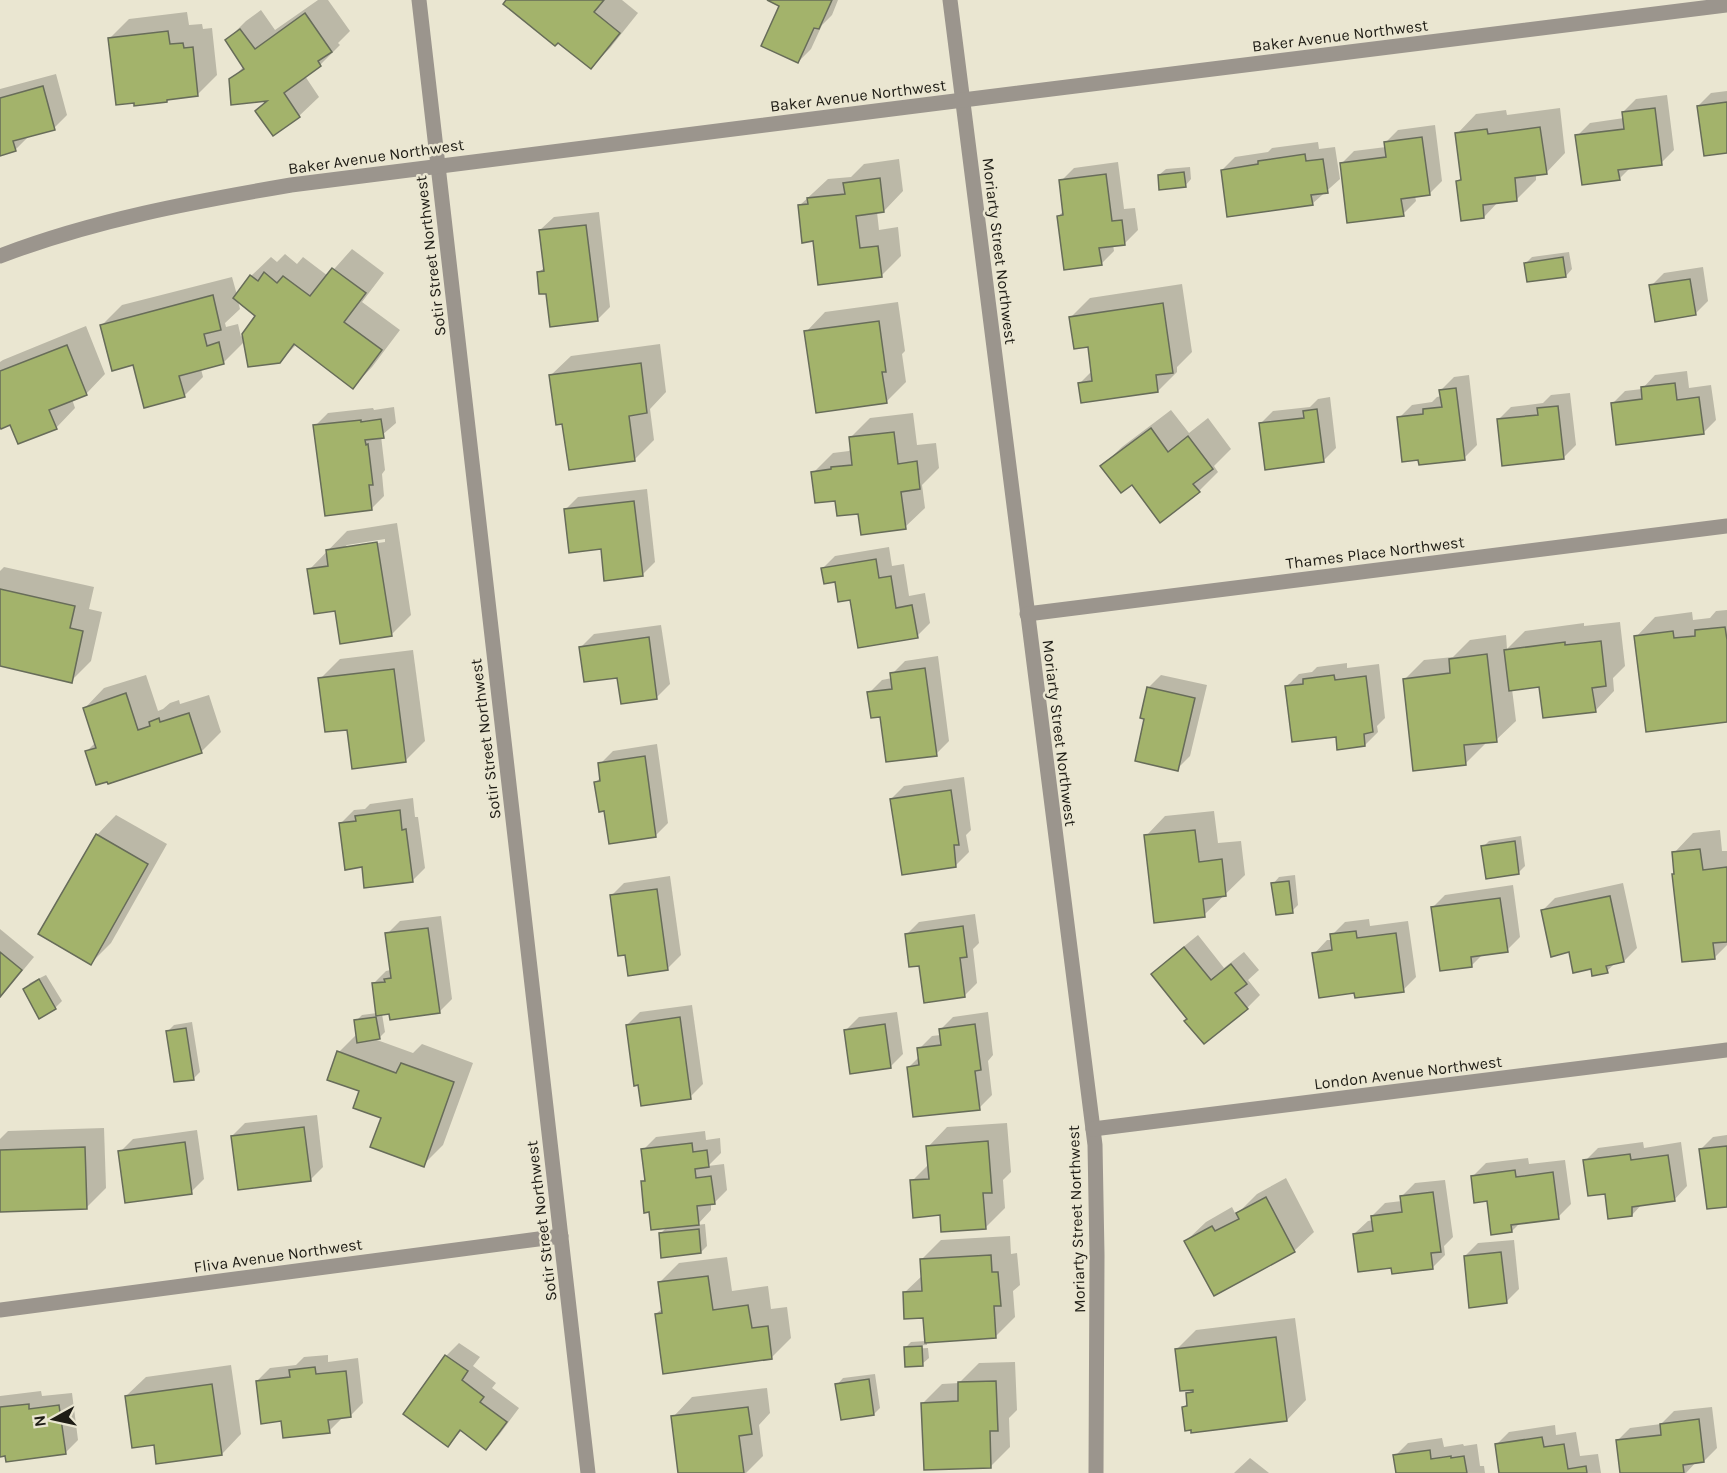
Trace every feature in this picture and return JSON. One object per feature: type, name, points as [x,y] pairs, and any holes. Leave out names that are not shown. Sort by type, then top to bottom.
[{"type":"street","name":"Sotir Street Northwest","points":[[419,0],[588,1473]]},
{"type":"street","name":"Moriarty Street Northwest","points":[[950,0],[1095,1145],[1096,1473]]},
{"type":"street","name":"Baker Avenue Northwest","points":[[0,256],[106,222],[182,204],[291,185],[1727,5]]},
{"type":"street","name":"Thames Place Northwest","points":[[1027,614],[1727,526]]},
{"type":"street","name":"London Avenue Northwest","points":[[1093,1129],[1727,1050]]},
{"type":"street","name":"Fliva Avenue Northwest","points":[[0,1310],[561,1236]]},
{"type":"building","points":[[506,0],[604,0],[594,12],[620,33],[591,69],[558,43],[555,46],[503,4]]},
{"type":"building","points":[[767,0],[832,0],[819,29],[814,28],[798,63],[761,46],[779,6]]},
{"type":"building","points":[[305,13],[332,52],[318,61],[321,66],[284,93],[300,117],[273,136],[255,111],[267,101],[231,105],[229,79],[244,69],[225,40],[240,29],[255,49]]},
{"type":"building","points":[[168,31],[170,44],[183,43],[184,48],[193,47],[198,96],[134,106],[134,103],[116,105],[108,38]]},
{"type":"building","points":[[43,86],[55,130],[13,141],[16,151],[0,156],[0,98]]},
{"type":"building","points":[[1727,102],[1727,153],[1704,156],[1697,106]]},
{"type":"building","points":[[1655,108],[1662,165],[1618,170],[1620,180],[1582,185],[1575,135],[1624,129],[1622,112]]},
{"type":"building","points":[[1540,127],[1547,174],[1515,178],[1517,201],[1483,205],[1484,218],[1461,221],[1456,181],[1461,180],[1455,133],[1487,129],[1488,134]]},
{"type":"building","points":[[1422,137],[1430,195],[1401,199],[1404,216],[1347,223],[1340,163],[1386,157],[1384,142]]},
{"type":"building","points":[[1305,154],[1306,161],[1323,159],[1328,193],[1311,195],[1313,205],[1227,217],[1221,170],[1258,164],[1258,161]]},
{"type":"building","points":[[1184,172],[1186,187],[1159,190],[1158,175]]},
{"type":"building","points":[[1106,174],[1112,221],[1122,220],[1125,245],[1099,248],[1102,265],[1064,270],[1057,216],[1063,215],[1059,180]]},
{"type":"building","points":[[880,178],[884,212],[856,216],[860,248],[878,246],[882,277],[818,285],[813,241],[802,243],[798,205],[808,204],[807,198],[845,194],[843,183]]},
{"type":"building","points":[[586,225],[598,321],[550,327],[546,294],[539,294],[537,272],[544,271],[539,230]]},
{"type":"building","points":[[1563,257],[1566,277],[1527,282],[1524,263]]},
{"type":"building","points":[[332,268],[366,293],[344,322],[382,350],[353,389],[294,344],[280,363],[248,367],[242,334],[255,316],[233,298],[250,275],[258,281],[264,272],[277,283],[283,276],[310,296]]},
{"type":"building","points":[[1690,279],[1696,315],[1655,322],[1649,285]]},
{"type":"building","points":[[213,295],[221,330],[204,334],[207,346],[219,342],[224,364],[179,376],[185,397],[144,408],[133,365],[112,371],[100,325]]},
{"type":"building","points":[[1163,303],[1173,373],[1156,375],[1158,392],[1081,403],[1078,383],[1092,381],[1088,347],[1074,349],[1069,317]]},
{"type":"building","points":[[879,321],[886,372],[882,372],[887,403],[816,413],[804,331]]},
{"type":"building","points":[[67,345],[87,395],[49,410],[57,429],[18,444],[10,425],[1,429],[0,427],[0,371]]},
{"type":"building","points":[[641,363],[647,413],[629,416],[635,461],[569,470],[562,424],[556,425],[549,375]]},
{"type":"building","points":[[1675,383],[1677,400],[1699,397],[1704,434],[1616,445],[1611,403],[1642,399],[1641,387]]},
{"type":"building","points":[[1456,388],[1465,460],[1419,465],[1418,460],[1402,462],[1397,417],[1423,414],[1423,409],[1442,407],[1439,390]]},
{"type":"building","points":[[1558,406],[1564,459],[1502,466],[1497,419],[1538,415],[1537,408]]},
{"type":"building","points":[[1317,409],[1324,462],[1265,470],[1259,423],[1304,418],[1303,411]]},
{"type":"building","points":[[381,419],[384,438],[365,440],[366,445],[368,444],[373,485],[369,485],[372,510],[325,516],[313,425]]},
{"type":"building","points":[[1151,428],[1168,452],[1188,436],[1213,469],[1193,484],[1200,492],[1160,523],[1132,485],[1121,493],[1100,466]]},
{"type":"building","points":[[894,432],[898,464],[917,461],[920,489],[901,492],[906,529],[861,535],[858,514],[837,516],[835,501],[815,503],[811,472],[852,465],[849,437]]},
{"type":"building","points":[[634,501],[643,576],[604,581],[601,549],[569,553],[564,509]]},
{"type":"building","points":[[377,542],[392,636],[340,644],[335,611],[314,614],[307,569],[328,566],[326,550]]},
{"type":"building","points":[[876,559],[879,578],[891,576],[896,608],[912,605],[918,638],[858,648],[850,600],[838,602],[835,582],[824,584],[821,568]]},
{"type":"building","points":[[0,589],[75,606],[70,628],[83,631],[72,683],[0,666]]},
{"type":"building","points":[[1725,627],[1727,722],[1646,732],[1634,636],[1673,631],[1674,638],[1695,636],[1695,630]]},
{"type":"building","points":[[649,637],[657,699],[621,704],[617,678],[584,682],[579,647]]},
{"type":"building","points":[[1601,641],[1606,686],[1592,688],[1596,712],[1543,718],[1539,687],[1509,691],[1504,650],[1565,642],[1565,645]]},
{"type":"building","points":[[1487,654],[1497,742],[1464,745],[1466,765],[1413,771],[1403,679],[1450,673],[1449,659]]},
{"type":"building","points":[[925,668],[937,756],[886,762],[880,717],[871,718],[867,692],[892,689],[890,673]]},
{"type":"building","points":[[394,669],[406,762],[352,769],[347,730],[325,732],[318,678]]},
{"type":"building","points":[[1334,675],[1335,680],[1366,676],[1373,732],[1364,734],[1365,746],[1337,750],[1336,737],[1292,742],[1285,686],[1303,684],[1303,679]]},
{"type":"building","points":[[1147,687],[1195,698],[1178,771],[1135,761],[1144,719],[1140,718]]},
{"type":"building","points":[[126,693],[138,730],[150,726],[149,722],[159,718],[160,722],[189,713],[202,753],[108,784],[107,782],[96,785],[85,751],[96,748],[83,708]]},
{"type":"building","points":[[645,756],[656,837],[609,844],[604,811],[599,812],[594,782],[600,781],[598,763]]},
{"type":"building","points":[[951,790],[959,845],[954,845],[956,867],[902,875],[890,799]]},
{"type":"building","points":[[400,810],[402,830],[406,829],[413,882],[364,888],[362,867],[345,870],[339,823],[356,821],[355,816]]},
{"type":"building","points":[[1195,830],[1199,862],[1222,859],[1226,896],[1203,899],[1205,917],[1154,923],[1144,835]]},
{"type":"building","points":[[96,834],[148,864],[91,965],[38,934]]},
{"type":"building","points":[[1515,841],[1519,874],[1486,879],[1481,846]]},
{"type":"building","points":[[1700,849],[1703,870],[1727,867],[1727,942],[1713,943],[1715,959],[1682,962],[1672,874],[1674,874],[1672,852]]},
{"type":"building","points":[[1289,881],[1293,913],[1276,915],[1271,883]]},
{"type":"building","points":[[657,889],[668,970],[628,976],[625,955],[618,956],[610,895]]},
{"type":"building","points":[[1610,896],[1624,962],[1606,966],[1608,973],[1592,976],[1591,969],[1573,973],[1569,952],[1551,957],[1541,910]]},
{"type":"building","points":[[1500,898],[1508,952],[1471,957],[1472,967],[1440,971],[1431,907]]},
{"type":"building","points":[[963,926],[967,957],[960,958],[965,997],[924,1003],[919,966],[909,967],[905,934]]},
{"type":"building","points":[[428,928],[440,1013],[390,1020],[389,1014],[376,1016],[372,983],[385,982],[384,979],[391,978],[385,933]]},
{"type":"building","points":[[1356,931],[1357,938],[1396,933],[1404,992],[1355,998],[1354,993],[1319,998],[1312,953],[1332,950],[1330,934]]},
{"type":"building","points":[[1184,947],[1211,980],[1231,964],[1247,984],[1235,993],[1248,1009],[1204,1044],[1184,1021],[1187,1019],[1151,974]]},
{"type":"building","points":[[0,952],[22,970],[0,997]]},
{"type":"building","points":[[39,979],[56,1009],[39,1019],[23,989]]},
{"type":"building","points":[[376,1017],[380,1039],[357,1043],[354,1020]]},
{"type":"building","points":[[680,1017],[691,1099],[641,1106],[638,1085],[634,1086],[626,1025]]},
{"type":"building","points":[[885,1024],[891,1068],[850,1074],[844,1030]]},
{"type":"building","points":[[975,1024],[981,1070],[975,1071],[980,1110],[913,1117],[907,1067],[919,1065],[917,1048],[941,1045],[939,1029]]},
{"type":"building","points":[[186,1028],[194,1080],[174,1082],[166,1031]]},
{"type":"building","points":[[337,1051],[396,1073],[401,1063],[454,1082],[424,1167],[370,1147],[381,1118],[353,1108],[359,1091],[327,1080]]},
{"type":"building","points":[[304,1127],[311,1181],[238,1190],[231,1136]]},
{"type":"building","points":[[988,1141],[992,1193],[983,1193],[986,1229],[941,1232],[940,1215],[913,1218],[910,1180],[929,1179],[926,1146]]},
{"type":"building","points":[[185,1142],[192,1194],[125,1203],[118,1151]]},
{"type":"building","points":[[692,1143],[693,1152],[707,1150],[709,1167],[695,1169],[696,1178],[711,1176],[715,1204],[697,1206],[699,1225],[651,1230],[649,1212],[644,1213],[641,1181],[645,1181],[641,1149]]},
{"type":"building","points":[[1727,1146],[1727,1207],[1707,1209],[1699,1149]]},
{"type":"building","points":[[85,1147],[87,1209],[0,1212],[0,1150]]},
{"type":"building","points":[[1630,1154],[1631,1160],[1668,1155],[1675,1201],[1632,1207],[1632,1216],[1608,1219],[1605,1194],[1588,1196],[1583,1160]]},
{"type":"building","points":[[1515,1170],[1516,1177],[1553,1172],[1559,1219],[1511,1225],[1512,1232],[1491,1235],[1487,1201],[1474,1203],[1471,1176]]},
{"type":"building","points":[[1433,1192],[1441,1252],[1431,1253],[1433,1269],[1392,1274],[1391,1268],[1358,1272],[1353,1234],[1373,1231],[1371,1216],[1402,1212],[1400,1196]]},
{"type":"building","points":[[1266,1197],[1295,1252],[1214,1296],[1184,1241],[1212,1226],[1215,1231],[1239,1219],[1236,1213]]},
{"type":"building","points":[[699,1229],[701,1253],[661,1258],[659,1233]]},
{"type":"building","points":[[1501,1252],[1507,1303],[1469,1308],[1464,1256]]},
{"type":"building","points":[[991,1255],[992,1272],[998,1272],[1001,1306],[994,1306],[996,1338],[925,1343],[923,1318],[904,1319],[903,1292],[922,1291],[920,1259]]},
{"type":"building","points":[[708,1276],[713,1310],[748,1305],[752,1328],[768,1326],[772,1359],[663,1374],[655,1314],[662,1313],[658,1282]]},
{"type":"building","points":[[1276,1337],[1287,1421],[1191,1433],[1191,1430],[1185,1431],[1182,1407],[1187,1406],[1186,1393],[1193,1392],[1193,1390],[1180,1391],[1175,1349]]},
{"type":"building","points":[[922,1346],[923,1366],[905,1367],[904,1347]]},
{"type":"building","points":[[445,1355],[468,1371],[462,1380],[484,1397],[480,1402],[507,1422],[486,1450],[460,1430],[448,1447],[403,1414]]},
{"type":"building","points":[[315,1367],[316,1374],[346,1371],[351,1417],[328,1420],[330,1433],[283,1438],[281,1421],[261,1424],[256,1381],[290,1377],[289,1370]]},
{"type":"building","points":[[869,1379],[874,1415],[841,1420],[835,1384]]},
{"type":"building","points":[[996,1381],[998,1431],[990,1431],[991,1468],[924,1470],[921,1403],[958,1401],[958,1382]]},
{"type":"building","points":[[212,1384],[222,1455],[156,1464],[154,1445],[132,1448],[125,1396]]},
{"type":"building","points":[[29,1404],[29,1409],[59,1405],[66,1454],[6,1462],[5,1456],[0,1457],[0,1407]]},
{"type":"building","points":[[748,1407],[752,1434],[739,1436],[744,1473],[678,1473],[671,1416]]},
{"type":"building","points":[[1699,1419],[1704,1462],[1683,1465],[1684,1473],[1620,1473],[1616,1440],[1661,1435],[1660,1424]]},
{"type":"building","points":[[1542,1437],[1544,1447],[1564,1444],[1568,1469],[1586,1466],[1587,1473],[1499,1473],[1495,1444]]},
{"type":"building","points":[[1430,1450],[1431,1459],[1464,1456],[1467,1473],[1396,1473],[1393,1455]]}]
